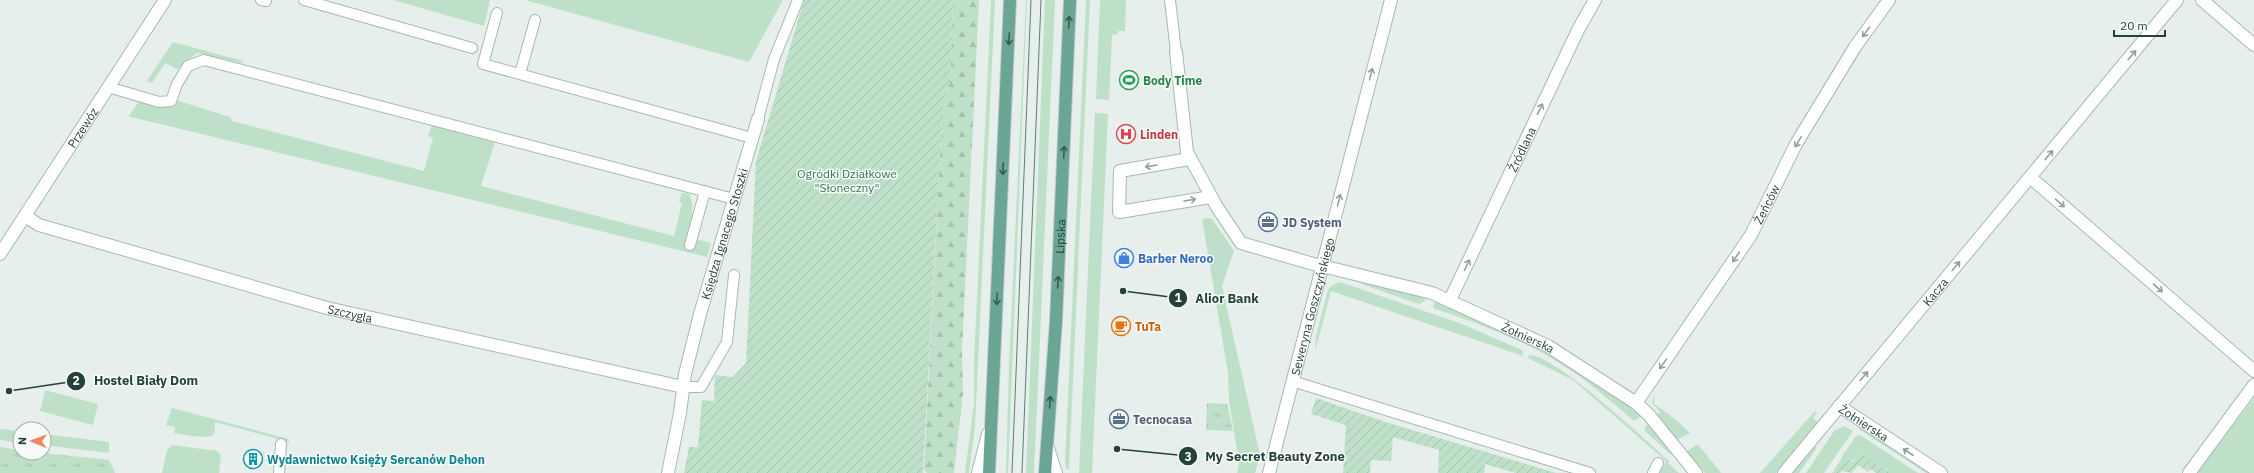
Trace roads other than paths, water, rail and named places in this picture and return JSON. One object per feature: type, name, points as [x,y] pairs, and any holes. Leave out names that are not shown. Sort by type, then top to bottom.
[{"type":"main road","points":[[989,473],[1010,0]]},
{"type":"main road","name":"Lipska","points":[[1045,473],[1056,321],[1070,0]]},
{"type":"street","name":"Przewóz","points":[[0,254],[165,0]]},
{"type":"street","name":"Seweryna Goszczyńskiego","points":[[1269,473],[1391,0]]},
{"type":"street","name":"Źródlana","points":[[1450,300],[1578,30],[1595,0]]},
{"type":"street","name":"Żeńców","points":[[1636,403],[1751,235],[1796,144],[1855,47],[1889,0]]},
{"type":"street","name":"Kacza","points":[[1839,406],[2177,0]]},
{"type":"street","points":[[2202,0],[2254,46]]},
{"type":"street","name":"Żołnierska","points":[[1176,52],[1185,145],[1189,159],[1210,197],[1241,243],[1432,293],[1548,346],[1636,403],[1649,416],[1696,473]]},
{"type":"street","name":"Księdza Ignacego Stoszki","points":[[668,473],[680,413],[683,387],[700,314],[758,119]]},
{"type":"street","points":[[1189,159],[1120,171],[1119,212],[1210,197]]},
{"type":"street","points":[[2030,177],[2254,371]]},
{"type":"street","name":"Szczygla","points":[[25,216],[39,225],[327,308],[683,387]]},
{"type":"street","points":[[2189,473],[2254,385]]},
{"type":"street","name":"Żołnierska","points":[[1784,473],[1839,406],[1941,473]]},
{"type":"street","points":[[978,473],[991,421]]},
{"type":"lane","points":[[304,0],[472,48]]},
{"type":"lane","name":"Księdza Ignacego Stoszki","points":[[758,119],[774,59],[798,0]]},
{"type":"lane","points":[[1170,0],[1176,52]]},
{"type":"lane","points":[[497,13],[483,64],[752,138]]},
{"type":"lane","points":[[520,74],[535,20]]},
{"type":"lane","points":[[108,87],[159,102],[171,101],[177,84],[188,66],[204,60],[734,199]]},
{"type":"lane","points":[[690,245],[705,191]]},
{"type":"lane","points":[[683,387],[701,387],[727,342],[734,275]]},
{"type":"lane","points":[[1292,381],[1590,473]]},
{"type":"lane","points":[[1047,440],[1057,473]]},
{"type":"lane","points":[[279,473],[281,444]]},
{"type":"lane","points":[[1653,473],[1658,463]]},
{"type":"tram line","points":[[1012,473],[1031,0]]},
{"type":"tram line","points":[[1022,473],[1041,0]]},
{"type":"place","name":"Body Time","points":[[1129,80]]},
{"type":"place","name":"Linden","points":[[1126,134]]},
{"type":"place","name":"JD System","points":[[1268,222]]},
{"type":"place","name":"Barber Neroo","points":[[1124,258]]},
{"type":"place","name":"Alior Bank","points":[[1123,291]]},
{"type":"place","name":"TuTa","points":[[1121,326]]},
{"type":"place","name":"Hostel Biały Dom","points":[[9,391]]},
{"type":"place","name":"Tecnocasa","points":[[1119,419]]},
{"type":"place","name":"My Secret Beauty Zone","points":[[1117,449]]},
{"type":"place","name":"Wydawnictwo Księży Sercanów Dehon","points":[[253,459]]},
{"type":"park label","name":"Ogródki Działkowe \"Słoneczny\"","points":[[847,180]]}]
